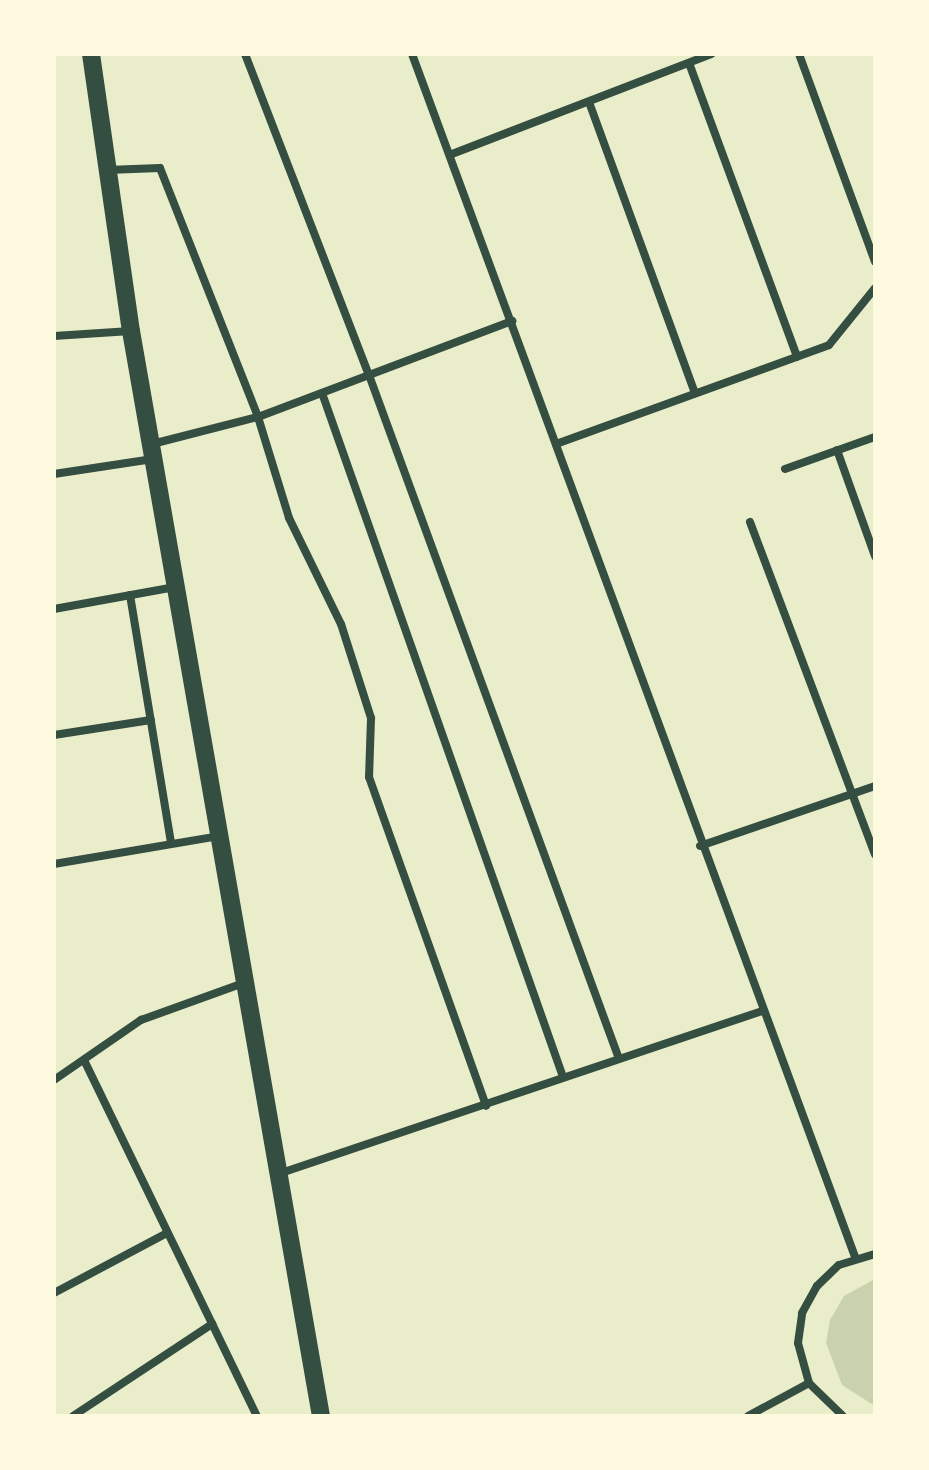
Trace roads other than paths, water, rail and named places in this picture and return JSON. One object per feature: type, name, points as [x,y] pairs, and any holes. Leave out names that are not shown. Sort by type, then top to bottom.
[{"type":"main road","points":[[91,54],[131,331],[321,1416]]},
{"type":"street","points":[[245,54],[369,375],[619,1059]]},
{"type":"street","points":[[412,54],[452,154],[700,846],[855,1257]]},
{"type":"street","points":[[452,154],[711,54]]},
{"type":"street","points":[[799,54],[875,262]]},
{"type":"street","points":[[689,63],[797,357]]},
{"type":"street","points":[[589,102],[695,393]]},
{"type":"street","points":[[106,170],[160,168],[258,417],[289,518],[341,624],[371,718],[369,777],[486,1106]]},
{"type":"street","points":[[556,444],[829,345],[875,288]]},
{"type":"street","points":[[54,474],[152,452],[258,417],[512,321]]},
{"type":"street","points":[[54,336],[131,331]]},
{"type":"street","points":[[322,393],[563,1077]]},
{"type":"street","points":[[785,469],[875,437]]},
{"type":"street","points":[[837,450],[875,556]]},
{"type":"street","points":[[750,522],[875,854]]},
{"type":"street","points":[[54,609],[176,587]]},
{"type":"street","points":[[130,595],[171,844]]},
{"type":"street","points":[[54,735],[151,720]]},
{"type":"street","points":[[700,846],[875,786]]},
{"type":"street","points":[[54,864],[219,836]]},
{"type":"street","points":[[54,1080],[141,1020],[244,983]]},
{"type":"street","points":[[278,1174],[762,1011]]},
{"type":"street","points":[[84,1060],[257,1416]]},
{"type":"street","points":[[54,1293],[167,1233]]},
{"type":"street","points":[[843,1416],[809,1383],[798,1343],[802,1313],[817,1286],[855,1257],[875,1254]]},
{"type":"street","points":[[73,1416],[212,1324]]},
{"type":"street","points":[[748,1416],[809,1383]]}]
